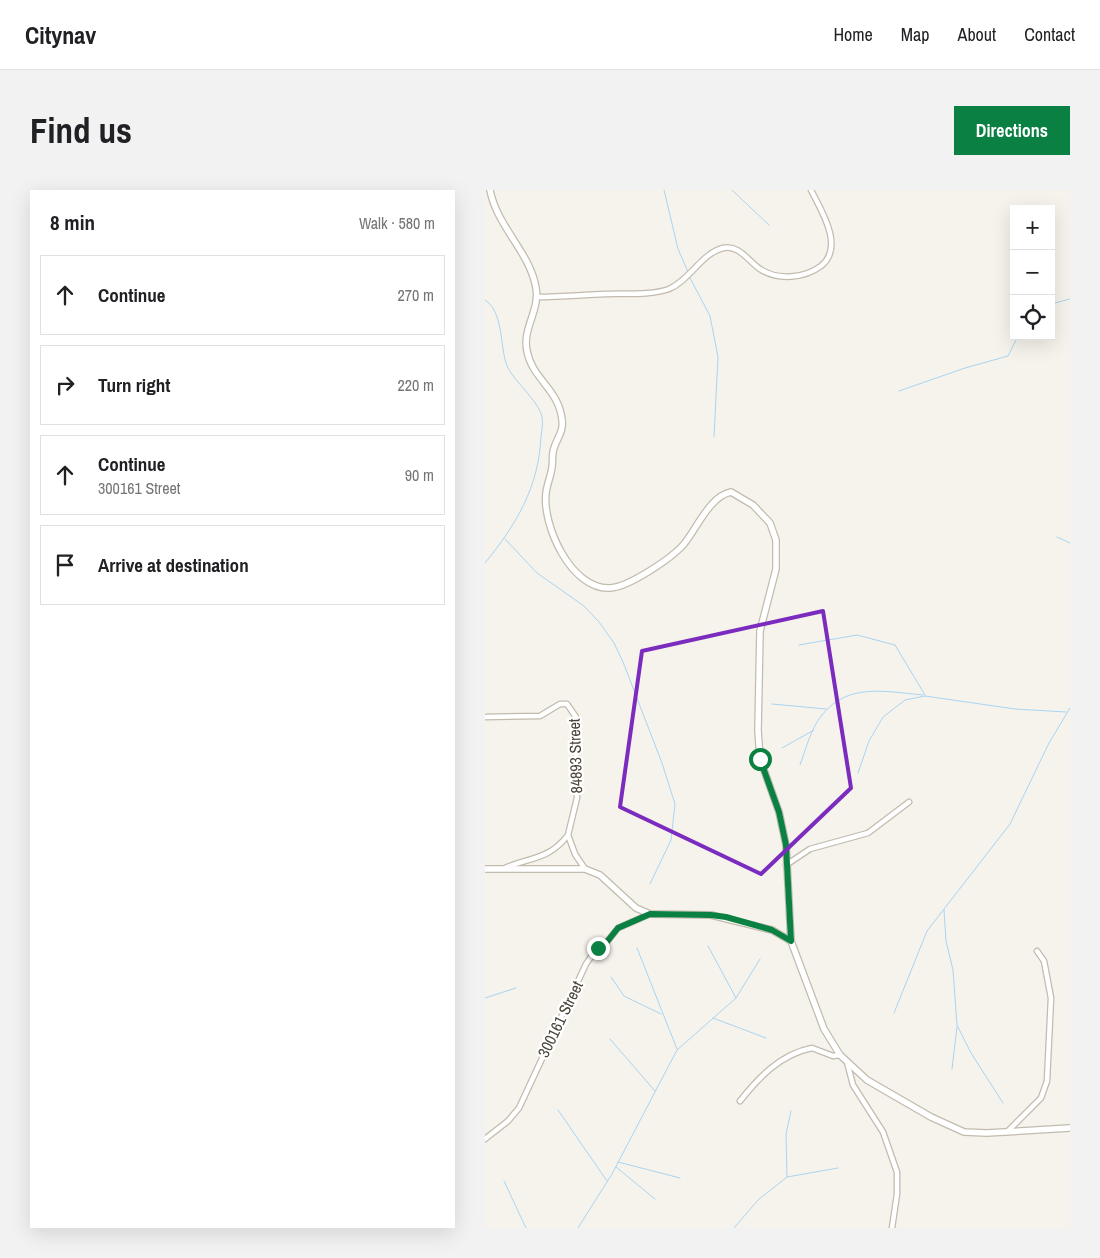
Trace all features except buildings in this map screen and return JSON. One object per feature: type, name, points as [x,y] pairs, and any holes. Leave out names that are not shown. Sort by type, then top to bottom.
[{"type":"street","points":[[490,190],[499,218],[533,275],[537,297],[526,336],[527,354],[534,369],[559,401],[563,428],[553,452],[546,503],[558,546],[572,568],[581,576],[603,587],[617,586],[636,577],[673,554],[683,545],[715,502],[724,494],[731,492],[753,505],[774,531],[776,569],[760,631],[758,730],[760,759],[779,812],[786,845],[791,941],[824,1029],[840,1056],[867,1080],[964,1132],[1007,1132],[1070,1128]]},
{"type":"street","points":[[537,297],[629,294],[669,289],[680,283],[714,251],[731,247],[738,250],[762,270],[772,274],[800,276],[808,273],[825,263],[831,232],[811,190]]},
{"type":"street","name":"84893 Street","points":[[485,717],[540,716],[560,704],[567,704],[573,708],[577,717],[577,798],[568,835]]},
{"type":"street","points":[[786,866],[811,849],[868,833],[909,802]]},
{"type":"street","points":[[501,870],[543,856],[554,850],[568,835],[575,854],[585,869]]},
{"type":"street","points":[[485,869],[585,869],[600,875],[636,908],[650,914],[726,917],[772,930],[791,941]]},
{"type":"street","name":"300161 Street","points":[[485,1139],[507,1121],[519,1108],[586,964],[595,951],[606,943],[618,928],[650,914]]},
{"type":"street","points":[[1007,1132],[1041,1098],[1047,1081],[1051,998],[1044,961],[1037,951]]},
{"type":"street","points":[[740,1101],[762,1076],[784,1057],[812,1048],[833,1056],[840,1056]]},
{"type":"street","points":[[847,1062],[853,1085],[883,1132],[897,1172],[897,1194],[892,1228]]},
{"type":"highlighted area","points":[[823,611],[851,788],[761,874],[620,807],[642,651]]},
{"type":"waterway","points":[[664,190],[678,249],[688,272]]},
{"type":"waterway","points":[[732,190],[769,225]]},
{"type":"waterway","points":[[689,276],[710,316],[718,357],[714,437]]},
{"type":"waterway","points":[[1055,303],[1070,299]]},
{"type":"waterway","points":[[485,300],[491,305],[498,320],[506,363],[513,376],[536,404],[542,417],[539,455],[531,489],[516,520],[485,563]]},
{"type":"waterway","points":[[899,391],[965,368],[1008,356],[1016,340]]},
{"type":"waterway","points":[[1057,537],[1070,543]]},
{"type":"waterway","points":[[505,539],[537,573],[584,606],[599,622],[614,643],[623,662],[662,763],[675,804],[671,840],[650,884]]},
{"type":"waterway","points":[[799,645],[857,635],[895,645],[925,695]]},
{"type":"waterway","points":[[800,765],[818,720],[832,705],[844,698],[856,693],[882,691],[923,695]]},
{"type":"waterway","points":[[858,773],[869,741],[883,717],[905,700],[925,696],[1015,709],[1066,712]]},
{"type":"waterway","points":[[772,704],[826,709]]},
{"type":"waterway","points":[[894,1013],[927,931],[1010,824],[1049,743],[1070,708]]},
{"type":"waterway","points":[[782,748],[814,730]]},
{"type":"waterway","points":[[944,910],[946,941],[953,970],[957,1025],[971,1053],[1003,1103]]},
{"type":"waterway","points":[[708,946],[736,998]]},
{"type":"waterway","points":[[637,948],[677,1049]]},
{"type":"waterway","points":[[578,1228],[612,1174],[677,1050],[736,998],[760,959]]},
{"type":"waterway","points":[[611,977],[624,996],[661,1014]]},
{"type":"waterway","points":[[485,998],[516,988]]},
{"type":"waterway","points":[[713,1018],[766,1038]]},
{"type":"waterway","points":[[952,1069],[957,1027]]},
{"type":"waterway","points":[[610,1039],[655,1091]]},
{"type":"waterway","points":[[558,1110],[607,1181]]},
{"type":"waterway","points":[[787,1177],[786,1134],[791,1111]]},
{"type":"waterway","points":[[618,1162],[680,1178]]},
{"type":"waterway","points":[[616,1167],[655,1199]]},
{"type":"waterway","points":[[734,1228],[758,1200],[787,1177],[838,1168]]},
{"type":"waterway","points":[[504,1181],[526,1228]]},
{"type":"route","points":[[598,948],[606,943],[618,928],[650,914],[693,914],[726,917],[761,925],[785,936],[791,941],[786,845],[779,812],[760,759]]}]
